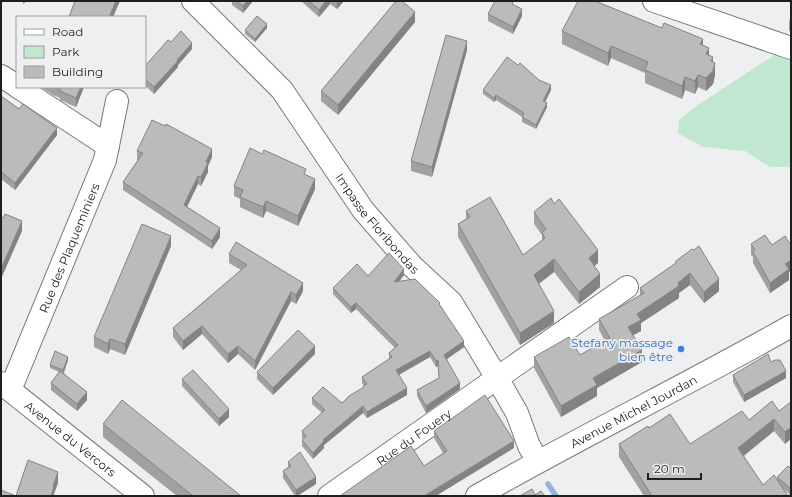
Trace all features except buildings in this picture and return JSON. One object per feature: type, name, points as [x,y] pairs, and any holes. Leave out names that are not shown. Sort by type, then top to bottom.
[{"type":"street","name":"Impasse Floribondas","points":[[193,1],[282,90],[363,210],[412,266],[451,302],[517,413],[530,446],[538,461]]},
{"type":"street","points":[[654,1],[791,48]]},
{"type":"street","points":[[1,76],[16,86]]},
{"type":"street","points":[[20,88],[108,146]]},
{"type":"street","name":"Rue des Plaqueminiers","points":[[5,386],[102,167],[117,101]]},
{"type":"street","name":"Rue du Fouery","points":[[329,496],[627,287]]},
{"type":"street","name":"Avenue Michel Jourdan","points":[[477,496],[538,461],[728,362],[791,326]]},
{"type":"street","name":"Avenue du Vercors","points":[[5,386],[141,495]]},
{"type":"green space","points":[[774,55],[791,61],[791,167],[770,167],[745,151],[703,147],[678,133],[679,120],[695,107]]},
{"type":"waterway","points":[[548,484],[556,496]]},
{"type":"place","name":"Stefany massage bien être","points":[[681,349]]}]
